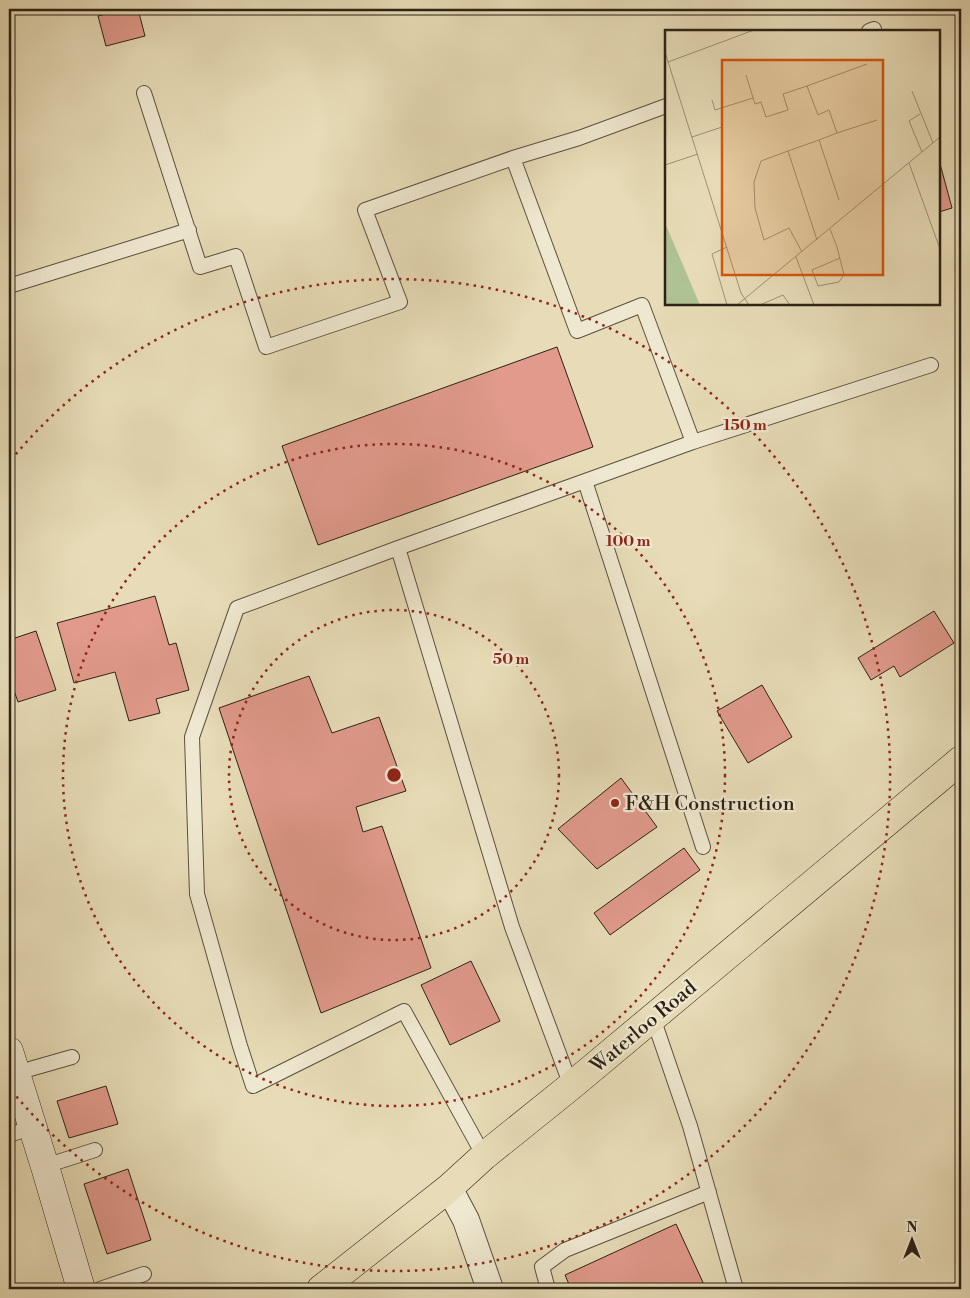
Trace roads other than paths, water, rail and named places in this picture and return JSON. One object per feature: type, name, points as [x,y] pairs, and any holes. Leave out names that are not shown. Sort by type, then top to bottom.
[{"type":"main road","name":"Waterloo Road","points":[[321,1289],[449,1188],[484,1156],[653,1018],[961,760]]},
{"type":"street","points":[[12,1062],[21,1131],[45,1166],[81,1289]]},
{"type":"street","points":[[449,1188],[466,1220],[490,1289]]},
{"type":"lane","points":[[144,93],[200,267],[236,256],[266,347],[400,302],[365,210],[513,158],[579,138],[665,106]]},
{"type":"lane","points":[[513,158],[577,331],[642,305],[693,442]]},
{"type":"lane","points":[[9,286],[189,230]]},
{"type":"lane","points":[[484,1156],[404,1011],[253,1086],[197,894],[192,737],[237,608],[693,442],[931,365]]},
{"type":"lane","points":[[586,481],[703,847]]},
{"type":"lane","points":[[398,548],[512,927],[571,1086]]},
{"type":"lane","points":[[653,1018],[690,1126],[736,1289]]},
{"type":"lane","points":[[12,1062],[72,1057]]},
{"type":"lane","points":[[45,1166],[94,1150]]},
{"type":"lane","points":[[548,1289],[542,1266],[565,1250],[709,1192]]},
{"type":"lane","points":[[100,1289],[144,1274]]},
{"type":"place","name":"F&H Construction","points":[[615,803]]}]
